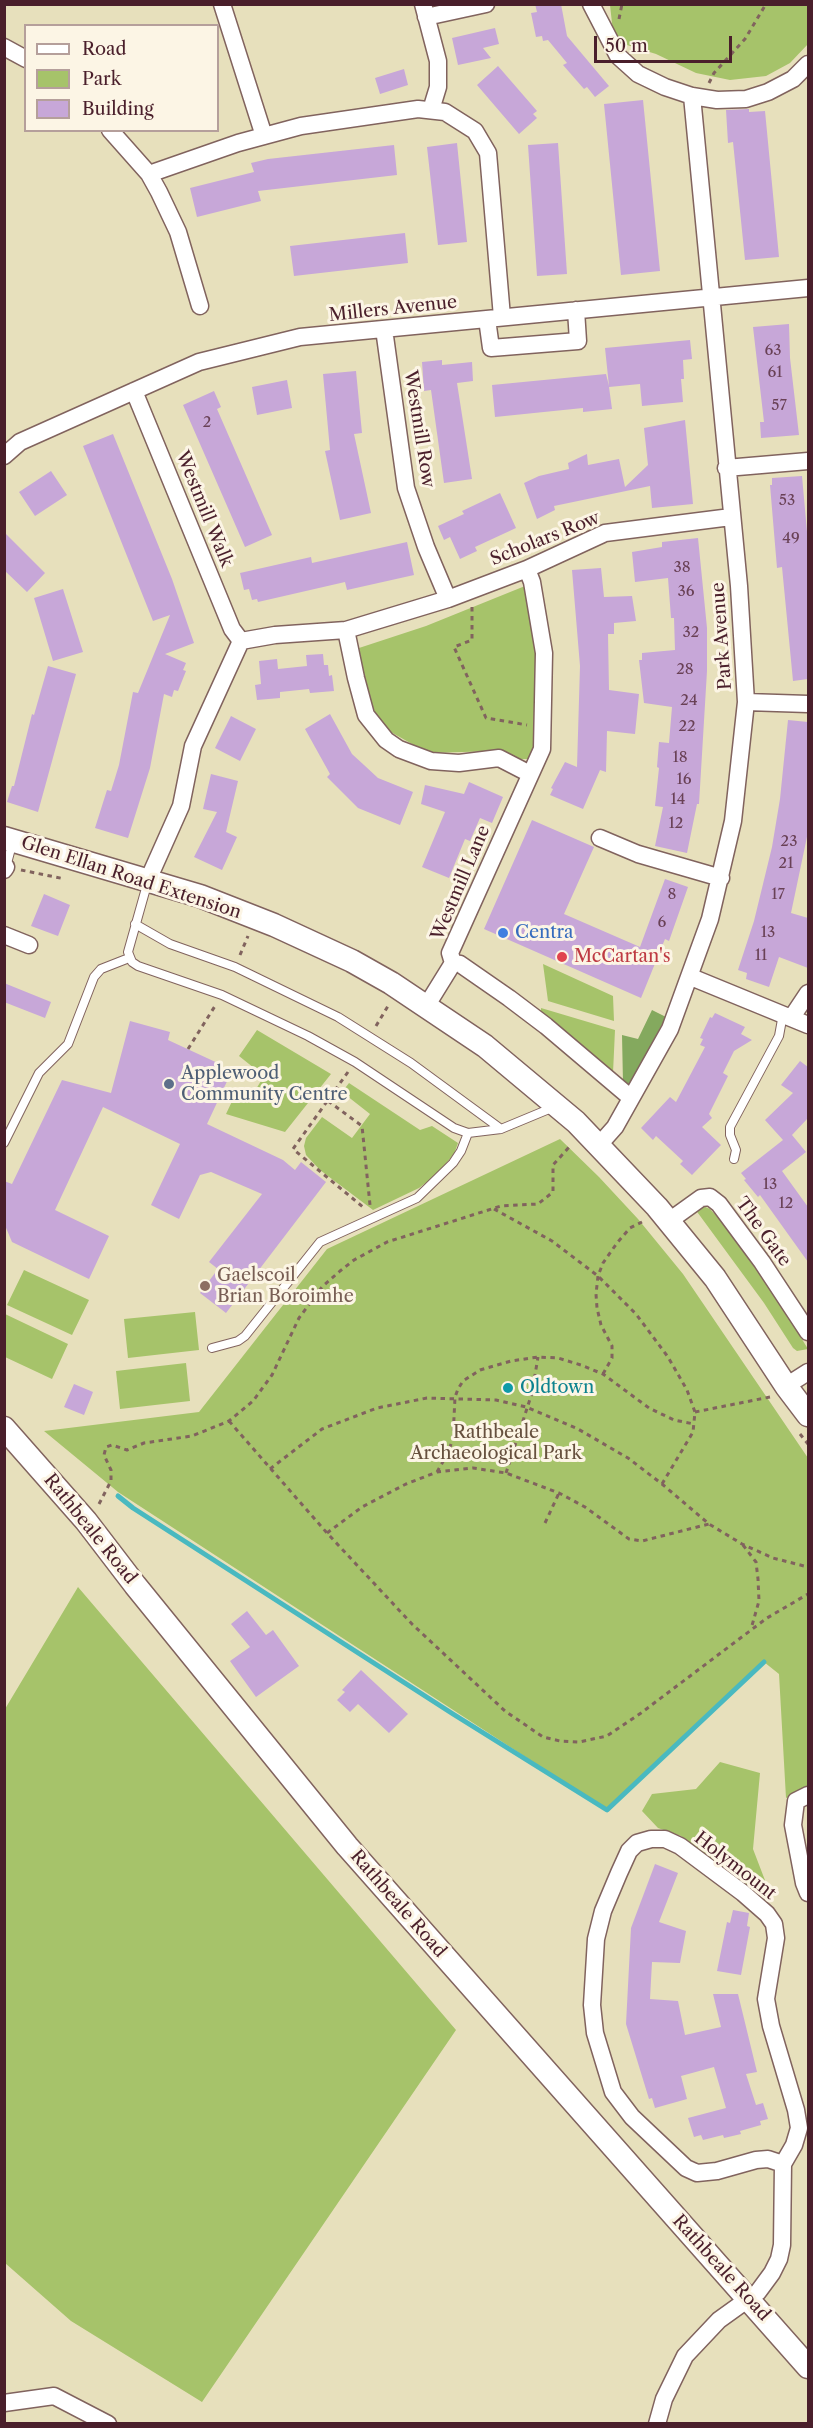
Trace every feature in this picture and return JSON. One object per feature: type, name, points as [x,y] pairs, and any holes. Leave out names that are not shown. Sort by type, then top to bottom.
[{"type":"main road","name":"Glen Ellan Road Extension","points":[[9,839],[200,896],[274,925],[352,961],[427,1005],[485,1046],[557,1106],[589,1148],[669,1221],[715,1278],[775,1394],[803,1423]]},
{"type":"main road","name":"Rathbeale Road","points":[[4,1428],[86,1521],[135,1585],[347,1846],[808,2367]]},
{"type":"street","points":[[222,4],[264,136]]},
{"type":"street","points":[[432,110],[438,87],[438,61],[424,11],[486,4]]},
{"type":"street","points":[[591,4],[603,32],[618,56],[638,74],[665,87],[692,96],[717,100],[746,99],[768,92],[793,79],[808,64]]},
{"type":"street","points":[[4,47],[24,58]]},
{"type":"street","name":"Park Avenue","points":[[589,1148],[615,1127],[670,1029],[691,977],[710,919],[721,878],[738,785],[746,702],[744,643],[692,96]]},
{"type":"street","points":[[149,174],[301,126],[418,109],[445,112],[475,131],[488,153],[494,318],[491,348],[578,341],[576,310]]},
{"type":"street","points":[[112,132],[149,174],[178,232],[200,306]]},
{"type":"street","name":"Millers Avenue","points":[[4,456],[20,442],[199,362],[300,338],[808,288]]},
{"type":"street","name":"Westmill Row","points":[[384,329],[406,488],[426,547],[448,599]]},
{"type":"street","name":"Westmill Walk","points":[[134,391],[232,629],[241,641]]},
{"type":"street","points":[[726,468],[808,461]]},
{"type":"street","name":"Scholars Row","points":[[241,641],[275,635],[346,630],[448,599],[527,569],[605,533],[731,517]]},
{"type":"street","name":"Westmill Lane","points":[[427,1005],[453,963],[450,953],[542,749],[544,653],[532,582],[527,569]]},
{"type":"street","points":[[346,630],[366,715],[386,740],[399,749],[431,761],[459,763],[499,758],[530,774]]},
{"type":"street","points":[[148,880],[181,806],[194,746],[241,641]]},
{"type":"street","points":[[746,702],[808,704]]},
{"type":"street","points":[[600,838],[638,854],[721,878]]},
{"type":"street","points":[[4,935],[29,945]]},
{"type":"street","points":[[453,963],[460,964],[509,998],[631,1098]]},
{"type":"street","points":[[691,977],[808,1025]]},
{"type":"street","points":[[788,1015],[808,993]]},
{"type":"street","name":"The Gate","points":[[669,1221],[701,1198],[710,1197],[718,1204],[762,1262],[808,1332]]},
{"type":"street","points":[[775,1394],[808,1372]]},
{"type":"street","points":[[808,1795],[796,1801],[793,1825],[808,1893]]},
{"type":"street","name":"Holymount","points":[[657,2424],[664,2399],[685,2356],[719,2320],[750,2300],[779,2259],[782,2245],[783,2164],[794,2145],[799,2128],[796,2110],[771,2026],[766,1999],[776,1938],[774,1924],[767,1914],[743,1893],[680,1846],[665,1839],[651,1839],[637,1843],[629,1851],[619,1873],[603,1911],[596,1939],[592,2005],[595,2033],[613,2092],[632,2117],[686,2168],[698,2173],[717,2172],[756,2160],[768,2159],[783,2164]]},
{"type":"street","points":[[4,2403],[54,2396],[108,2424]]},
{"type":"lane","points":[[5,868],[9,839]]},
{"type":"lane","points":[[129,957],[135,924],[148,880]]},
{"type":"lane","points":[[135,924],[170,944],[235,967],[289,992],[370,1036],[501,1129]]},
{"type":"lane","points":[[129,957],[138,966],[189,982],[259,1011],[308,1036],[355,1062],[436,1118],[468,1133],[501,1129],[557,1106]]},
{"type":"lane","points":[[4,1143],[39,1073],[68,1044],[94,977],[101,969],[129,957]]},
{"type":"lane","points":[[734,1159],[736,1150],[730,1135],[730,1127],[788,1015]]},
{"type":"lane","points":[[212,1347],[238,1341],[245,1336],[320,1242],[417,1198],[453,1163],[468,1133]]},
{"type":"path","points":[[619,19],[622,4]]},
{"type":"path","points":[[710,91],[709,84],[714,73],[745,39],[766,4]]},
{"type":"path","points":[[472,606],[472,640],[454,647],[486,718],[543,728]]},
{"type":"path","points":[[5,868],[74,881]]},
{"type":"path","points":[[370,1036],[391,1001]]},
{"type":"path","points":[[328,1101],[362,1126],[370,1213],[293,1149],[355,1062]]},
{"type":"path","points":[[566,1138],[572,1144],[589,1148]]},
{"type":"path","points":[[98,1513],[100,1499],[111,1481],[111,1470],[104,1455],[106,1447],[112,1445],[127,1450],[144,1443],[192,1436],[229,1421],[253,1401],[272,1375],[299,1318],[322,1287],[340,1271],[354,1260],[387,1242],[492,1208],[511,1204],[538,1204],[549,1197],[554,1186],[553,1164],[572,1144]]},
{"type":"path","points":[[492,1208],[552,1241],[598,1276],[636,1314],[668,1357],[687,1390],[695,1412],[693,1432],[662,1484]]},
{"type":"path","points":[[603,1374],[612,1358],[612,1346],[601,1325],[597,1308],[598,1276],[603,1263],[616,1243],[630,1228],[645,1221],[638,1213]]},
{"type":"path","points":[[506,1473],[535,1378],[538,1357]]},
{"type":"path","points":[[437,1472],[448,1453],[453,1438],[455,1397],[463,1381],[480,1370],[511,1361],[538,1357],[558,1358],[603,1374],[649,1408],[674,1420],[694,1424]]},
{"type":"path","points":[[695,1412],[775,1394]]},
{"type":"path","points":[[270,1468],[322,1429],[377,1408],[427,1398],[455,1397],[496,1400],[526,1407],[578,1429],[628,1458],[709,1524],[742,1544],[773,1558],[808,1567]]},
{"type":"path","points":[[229,1421],[327,1533],[412,1624],[505,1711],[543,1737],[579,1742],[607,1736],[750,1631],[808,1594]]},
{"type":"path","points":[[803,1423],[808,1444]]},
{"type":"path","points":[[327,1533],[362,1508],[406,1484],[437,1472],[473,1468],[506,1473],[559,1493],[585,1507],[629,1539],[642,1541],[709,1524]]},
{"type":"path","points":[[545,1523],[559,1493]]},
{"type":"path","points":[[742,1544],[756,1562],[758,1579],[759,1601],[750,1631]]},
{"type":"green space","points":[[610,5],[808,5],[808,44],[790,63],[766,76],[730,80],[696,73],[656,54],[614,41]]},
{"type":"green space","points":[[525,586],[537,650],[535,744],[529,759],[520,759],[498,751],[428,753],[389,731],[376,714],[367,694],[359,648],[426,626]]},
{"type":"green space","points":[[543,964],[613,996],[614,1021],[548,1001]]},
{"type":"green space","points":[[541,1008],[615,1030],[613,1073],[541,1012]]},
{"type":"green space","points":[[652,1010],[666,1017],[630,1084],[623,1083],[622,1035],[638,1039]]},
{"type":"green space","points":[[257,1030],[331,1074],[285,1132],[226,1114],[235,1095],[250,1099],[264,1076],[239,1056]]},
{"type":"green space","points":[[349,1083],[420,1130],[432,1126],[458,1143],[454,1154],[436,1175],[419,1188],[373,1210],[320,1170],[306,1155],[304,1146],[306,1138],[322,1117],[352,1138],[370,1114],[342,1092]]},
{"type":"green space","name":"Rathbeale Archaeological Park","points":[[560,1139],[638,1219],[683,1274],[808,1458],[808,1788],[786,1798],[779,1674],[764,1662],[607,1810],[118,1492],[44,1431],[199,1412],[327,1249]]},
{"type":"green space","points":[[703,1206],[710,1209],[721,1221],[774,1294],[808,1349],[797,1351],[793,1348],[764,1303],[695,1209]]},
{"type":"green space","points":[[24,1270],[89,1300],[72,1335],[7,1305]]},
{"type":"green space","points":[[195,1312],[199,1350],[128,1358],[124,1319]]},
{"type":"green space","points":[[5,1314],[68,1344],[52,1379],[5,1357]]},
{"type":"green space","points":[[186,1363],[190,1401],[120,1409],[116,1371]]},
{"type":"green space","points":[[78,1587],[456,2030],[202,2402],[71,2321],[5,2263],[5,1709]]},
{"type":"green space","points":[[720,1762],[760,1773],[753,1849],[771,1896],[766,1903],[681,1836],[658,1828],[642,1811],[652,1794],[696,1789]]},
{"type":"building","points":[[535,4],[561,4],[567,36],[609,86],[595,97],[587,87],[584,89],[563,65],[567,63],[548,40],[543,41],[542,36],[536,37],[531,13],[537,12]]},
{"type":"building","points":[[495,28],[499,44],[483,48],[491,58],[458,65],[452,38]]},
{"type":"building","points":[[498,66],[537,111],[533,114],[537,118],[519,134],[477,85]]},
{"type":"building","points":[[404,69],[408,85],[380,94],[375,78]]},
{"type":"building","points":[[643,100],[660,271],[621,275],[604,104]]},
{"type":"building","points":[[749,109],[749,112],[765,111],[779,257],[745,260],[733,142],[728,143],[726,110]]},
{"type":"building","points":[[457,143],[467,242],[438,245],[427,147]]},
{"type":"building","points":[[558,143],[567,274],[537,276],[528,145]]},
{"type":"building","points":[[394,145],[397,175],[258,191],[261,201],[197,217],[190,188],[254,172],[251,163],[268,159]]},
{"type":"building","points":[[405,233],[408,263],[294,276],[290,246]]},
{"type":"building","points":[[789,324],[790,358],[799,435],[761,438],[760,422],[764,422],[753,327]]},
{"type":"building","points":[[690,340],[692,359],[683,360],[684,379],[681,379],[683,402],[642,406],[640,384],[609,387],[612,409],[583,412],[583,408],[495,417],[492,385],[606,374],[609,386],[605,348]]},
{"type":"building","points":[[442,360],[442,365],[472,362],[473,381],[457,383],[472,479],[444,483],[431,390],[424,391],[422,362]]},
{"type":"building","points":[[356,371],[362,433],[354,434],[371,513],[340,520],[325,451],[330,450],[323,374]]},
{"type":"building","points":[[287,380],[292,408],[257,415],[252,387]]},
{"type":"building","points":[[214,391],[221,407],[217,409],[272,535],[245,547],[183,405]]},
{"type":"building","points":[[685,420],[693,504],[652,508],[650,486],[554,506],[555,510],[537,519],[524,483],[539,476],[569,469],[568,463],[587,454],[588,465],[619,459],[625,487],[648,465],[644,428]]},
{"type":"building","points":[[113,434],[172,579],[194,643],[165,654],[186,663],[183,670],[186,671],[178,691],[174,690],[172,697],[164,694],[150,768],[128,838],[95,828],[107,790],[111,791],[119,765],[133,692],[138,693],[170,615],[153,621],[83,446]]},
{"type":"building","points":[[51,471],[67,495],[35,516],[19,492]]},
{"type":"building","points":[[802,476],[808,543],[808,679],[793,681],[782,567],[777,568],[770,485],[772,485],[772,478]]},
{"type":"building","points":[[500,493],[516,528],[475,547],[477,551],[460,559],[450,537],[444,540],[438,526],[464,514],[462,511]]},
{"type":"building","points":[[4,532],[45,573],[27,592],[4,570]]},
{"type":"building","points":[[698,538],[707,628],[707,671],[699,804],[697,804],[687,853],[655,846],[663,807],[655,806],[659,742],[669,743],[672,707],[644,703],[639,660],[642,660],[642,653],[675,650],[674,618],[671,618],[668,578],[635,582],[632,552],[662,547],[662,542]]},
{"type":"building","points":[[407,542],[414,575],[347,590],[345,582],[258,602],[257,599],[252,600],[249,589],[244,590],[240,573],[311,557],[312,563]]},
{"type":"building","points":[[601,568],[604,597],[632,596],[636,621],[614,623],[614,634],[608,634],[609,690],[639,694],[635,734],[607,731],[606,772],[600,770],[583,809],[550,795],[553,789],[551,788],[565,762],[577,767],[580,666],[572,570]]},
{"type":"building","points":[[63,589],[83,652],[53,661],[34,598]]},
{"type":"building","points":[[323,654],[324,665],[328,665],[329,676],[332,675],[334,691],[310,693],[309,689],[280,692],[280,698],[257,700],[255,685],[261,684],[259,661],[277,659],[278,669],[307,666],[306,655]]},
{"type":"building","points":[[48,666],[76,674],[38,812],[7,802],[12,786],[14,786],[32,714],[34,715]]},
{"type":"building","points":[[330,714],[352,754],[378,778],[413,792],[400,825],[358,808],[327,777],[330,774],[305,729]]},
{"type":"building","points":[[231,716],[256,729],[240,761],[215,748]]},
{"type":"building","points":[[788,720],[808,722],[808,832],[791,913],[808,918],[808,968],[779,957],[769,987],[746,979],[747,973],[738,970],[754,921],[772,847],[780,799]]},
{"type":"building","points":[[211,774],[238,781],[226,832],[237,837],[222,870],[194,857],[217,812],[203,809]]},
{"type":"building","points":[[469,782],[503,797],[492,823],[480,818],[470,841],[465,839],[449,878],[422,867],[445,812],[421,804],[425,785],[464,794]]},
{"type":"building","points":[[532,820],[594,847],[564,914],[640,947],[665,879],[688,887],[669,941],[665,939],[641,998],[484,929]]},
{"type":"building","points":[[44,894],[70,905],[58,936],[31,926]]},
{"type":"building","points":[[4,983],[51,1002],[45,1018],[4,1002]]},
{"type":"building","points":[[715,1013],[745,1027],[741,1034],[752,1040],[734,1051],[723,1073],[728,1076],[709,1114],[712,1118],[702,1127],[721,1145],[692,1175],[680,1164],[683,1161],[656,1136],[653,1140],[641,1128],[670,1097],[676,1102],[705,1047],[700,1045],[703,1039],[700,1038],[710,1017],[712,1018]]},
{"type":"building","points":[[130,1021],[170,1032],[168,1040],[222,1065],[220,1070],[230,1075],[207,1124],[283,1160],[295,1170],[301,1162],[326,1182],[226,1313],[200,1293],[218,1269],[209,1262],[262,1194],[211,1172],[200,1175],[179,1219],[151,1205],[180,1144],[103,1107],[55,1210],[109,1236],[89,1279],[12,1242],[4,1223],[4,1181],[12,1184],[62,1080],[111,1093]]},
{"type":"building","points":[[800,1061],[808,1067],[808,1118],[792,1135],[806,1152],[782,1171],[808,1207],[808,1262],[760,1195],[758,1197],[741,1173],[783,1140],[765,1120],[793,1093],[781,1085]]},
{"type":"building","points":[[74,1384],[93,1392],[84,1415],[64,1407]]},
{"type":"building","points":[[247,1611],[266,1635],[273,1630],[299,1666],[256,1697],[230,1661],[250,1647],[231,1624]]},
{"type":"building","points":[[361,1670],[408,1714],[389,1733],[358,1704],[350,1712],[337,1700],[345,1692],[342,1690]]},
{"type":"building","points":[[655,1864],[678,1873],[659,1922],[686,1931],[680,1963],[652,1962],[650,1999],[678,2001],[685,2035],[721,2027],[713,1994],[738,1994],[757,2072],[746,2074],[756,2105],[763,2103],[768,2119],[760,2121],[761,2125],[740,2131],[741,2134],[724,2138],[723,2135],[703,2140],[701,2135],[694,2137],[688,2118],[726,2108],[714,2067],[681,2076],[687,2099],[655,2108],[652,2098],[649,2099],[626,2024],[631,1928]]},
{"type":"building","points":[[733,1910],[749,1913],[747,1926],[750,1927],[741,1975],[717,1971],[727,1922],[730,1923]]},
{"type":"waterway","points":[[118,1496],[133,1508],[453,1714],[607,1810],[764,1662]]},
{"type":"place","name":"Centra","points":[[503,933]]},
{"type":"place","name":"McCartan's","points":[[562,957]]},
{"type":"place","name":"Applewood Community Centre","points":[[169,1084]]},
{"type":"place","name":"Gaelscoil Brian Boroimhe","points":[[205,1286]]},
{"type":"place","name":"Oldtown","points":[[508,1388]]}]
